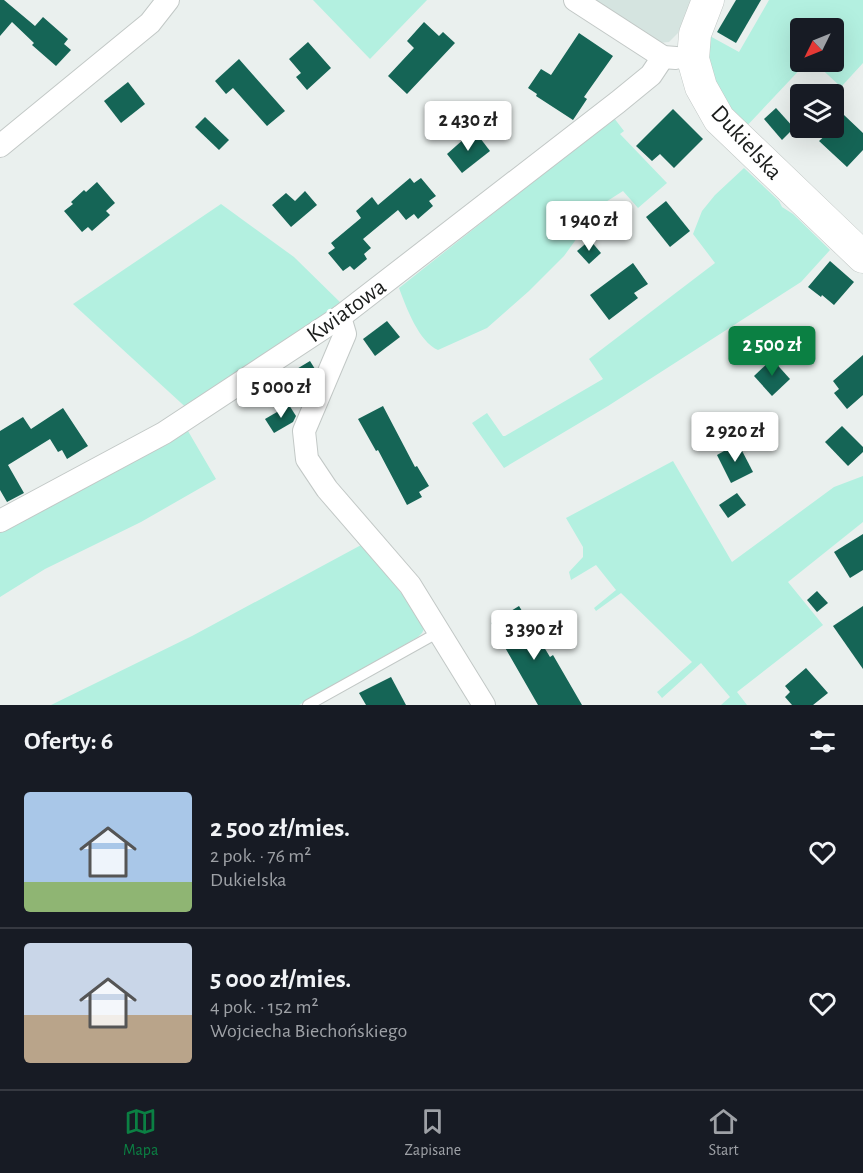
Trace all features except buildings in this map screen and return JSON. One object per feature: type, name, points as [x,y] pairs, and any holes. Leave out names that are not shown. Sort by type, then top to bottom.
[{"type":"main road","name":"Dukielska","points":[[708,0],[695,34],[678,58],[701,87],[719,119],[863,257]]},
{"type":"street","points":[[0,146],[150,23],[168,0]]},
{"type":"street","points":[[575,0],[678,58]]},
{"type":"street","name":"Kwiatowa","points":[[0,521],[164,433],[340,317],[651,75],[678,58]]},
{"type":"street","points":[[340,317],[345,334],[304,431],[307,459],[327,489],[410,585],[484,705]]},
{"type":"lane","points":[[308,705],[440,632]]},
{"type":"shaded area","points":[[590,0],[691,0],[678,33],[669,42],[659,43]]},
{"type":"green space","points":[[313,0],[427,0],[370,59]]},
{"type":"green space","points":[[769,0],[863,0],[863,63],[844,84],[838,84],[825,72],[844,72],[844,18],[790,18],[790,72],[798,72],[743,130],[723,104],[708,65],[708,35],[739,52]]},
{"type":"green space","points":[[614,118],[624,131],[620,134],[667,183],[638,208],[623,191],[601,205],[564,256],[487,328],[438,350],[431,346],[414,323],[399,288]]},
{"type":"green space","points":[[744,168],[779,201],[782,207],[793,214],[830,250],[801,282],[608,406],[504,468],[472,423],[487,413],[505,436],[603,379],[589,359],[715,263],[693,234],[702,211],[715,195]]},
{"type":"green space","points":[[221,204],[294,257],[347,309],[192,413],[73,304]]},
{"type":"green space","points":[[188,431],[216,479],[141,522],[45,569],[0,597],[0,529]]},
{"type":"green space","points":[[673,461],[732,562],[834,487],[863,476],[863,522],[788,582],[823,625],[737,692],[747,705],[721,705],[730,697],[701,663],[662,698],[657,692],[692,662],[621,593],[596,611],[594,608],[616,590],[596,565],[571,580],[569,572],[583,557],[583,547],[566,518]]},
{"type":"green space","points":[[363,544],[426,625],[418,637],[299,705],[51,705],[192,636]]}]
